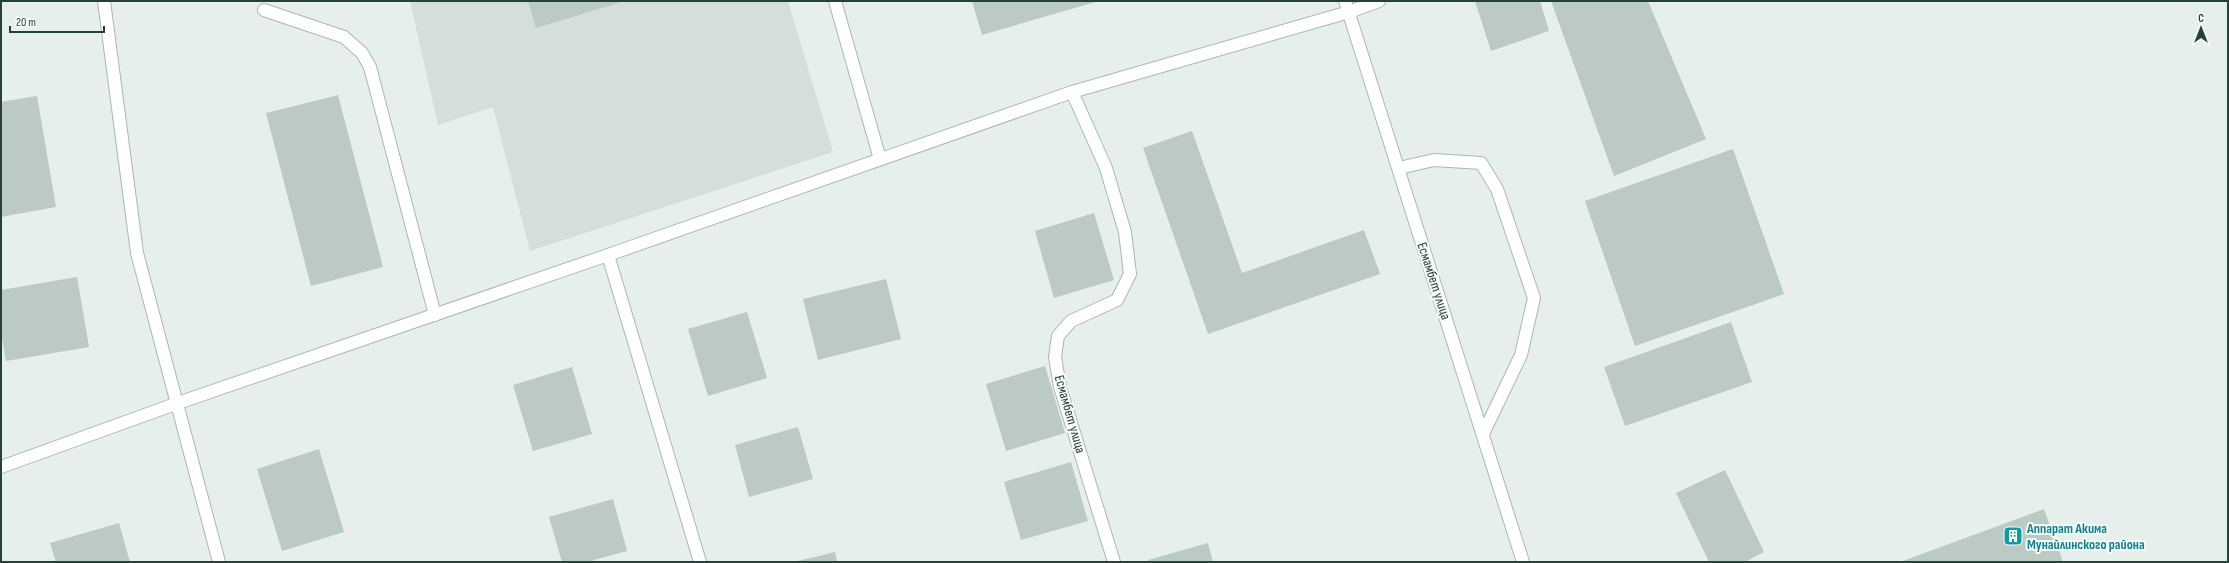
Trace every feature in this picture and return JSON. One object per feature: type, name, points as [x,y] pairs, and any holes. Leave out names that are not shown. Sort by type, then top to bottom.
[{"type":"street","points":[[104,1],[137,253],[219,562]]},
{"type":"street","points":[[835,1],[880,159]]},
{"type":"street","points":[[1,467],[178,403],[608,255],[1072,92],[1347,7],[1379,1]]},
{"type":"street","name":"Есмамбет улица","points":[[1347,7],[1524,562]]},
{"type":"street","points":[[264,10],[344,37],[362,52],[370,67],[435,315]]},
{"type":"street","name":"Есмамбет улица","points":[[1072,92],[1106,168],[1125,232],[1130,274],[1117,300],[1071,321],[1058,336],[1056,358],[1060,387],[1114,562]]},
{"type":"street","points":[[1398,168],[1434,160],[1481,162],[1496,189],[1534,298],[1521,355],[1483,434]]},
{"type":"street","points":[[608,255],[700,562]]},
{"type":"shaded area","points":[[410,1],[788,1],[833,152],[530,251],[493,107],[438,125]]},
{"type":"building","points":[[528,1],[625,1],[536,28]]},
{"type":"building","points":[[972,1],[1099,1],[982,35]]},
{"type":"building","points":[[1475,1],[1540,1],[1549,31],[1491,51]]},
{"type":"building","points":[[1551,1],[1648,1],[1706,139],[1614,176]]},
{"type":"building","points":[[338,95],[383,267],[311,286],[266,113]]},
{"type":"building","points":[[37,96],[56,207],[1,217],[1,102]]},
{"type":"building","points":[[1192,131],[1242,273],[1364,230],[1380,274],[1208,334],[1143,148]]},
{"type":"building","points":[[1733,149],[1784,294],[1635,346],[1585,201]]},
{"type":"building","points":[[1094,213],[1114,280],[1054,298],[1035,231]]},
{"type":"building","points":[[77,277],[89,347],[6,361],[1,333],[1,290]]},
{"type":"building","points":[[886,279],[901,339],[818,360],[803,299]]},
{"type":"building","points":[[747,312],[767,378],[708,396],[688,329]]},
{"type":"building","points":[[1731,322],[1752,382],[1625,426],[1604,367]]},
{"type":"building","points":[[1045,366],[1065,433],[1006,451],[986,384]]},
{"type":"building","points":[[572,367],[592,434],[533,451],[513,385]]},
{"type":"building","points":[[798,427],[813,479],[749,497],[735,445]]},
{"type":"building","points":[[319,449],[344,532],[282,551],[257,469]]},
{"type":"building","points":[[1071,462],[1088,521],[1021,540],[1004,482]]},
{"type":"building","points":[[1725,470],[1764,552],[1745,562],[1709,562],[1676,493]]},
{"type":"building","points":[[613,499],[627,551],[587,562],[562,562],[549,517]]},
{"type":"building","name":"Аппарат Акима Мунайлинского района","points":[[2044,509],[2063,562],[1900,562]]},
{"type":"building","points":[[119,523],[130,562],[56,562],[50,543]]},
{"type":"building","points":[[1208,543],[1213,562],[1149,562],[1148,560]]},
{"type":"building","points":[[835,552],[837,562],[798,562],[798,561]]},
{"type":"place","name":"Аппарат Акима Мунайлинского района","points":[[2013,536]]}]
